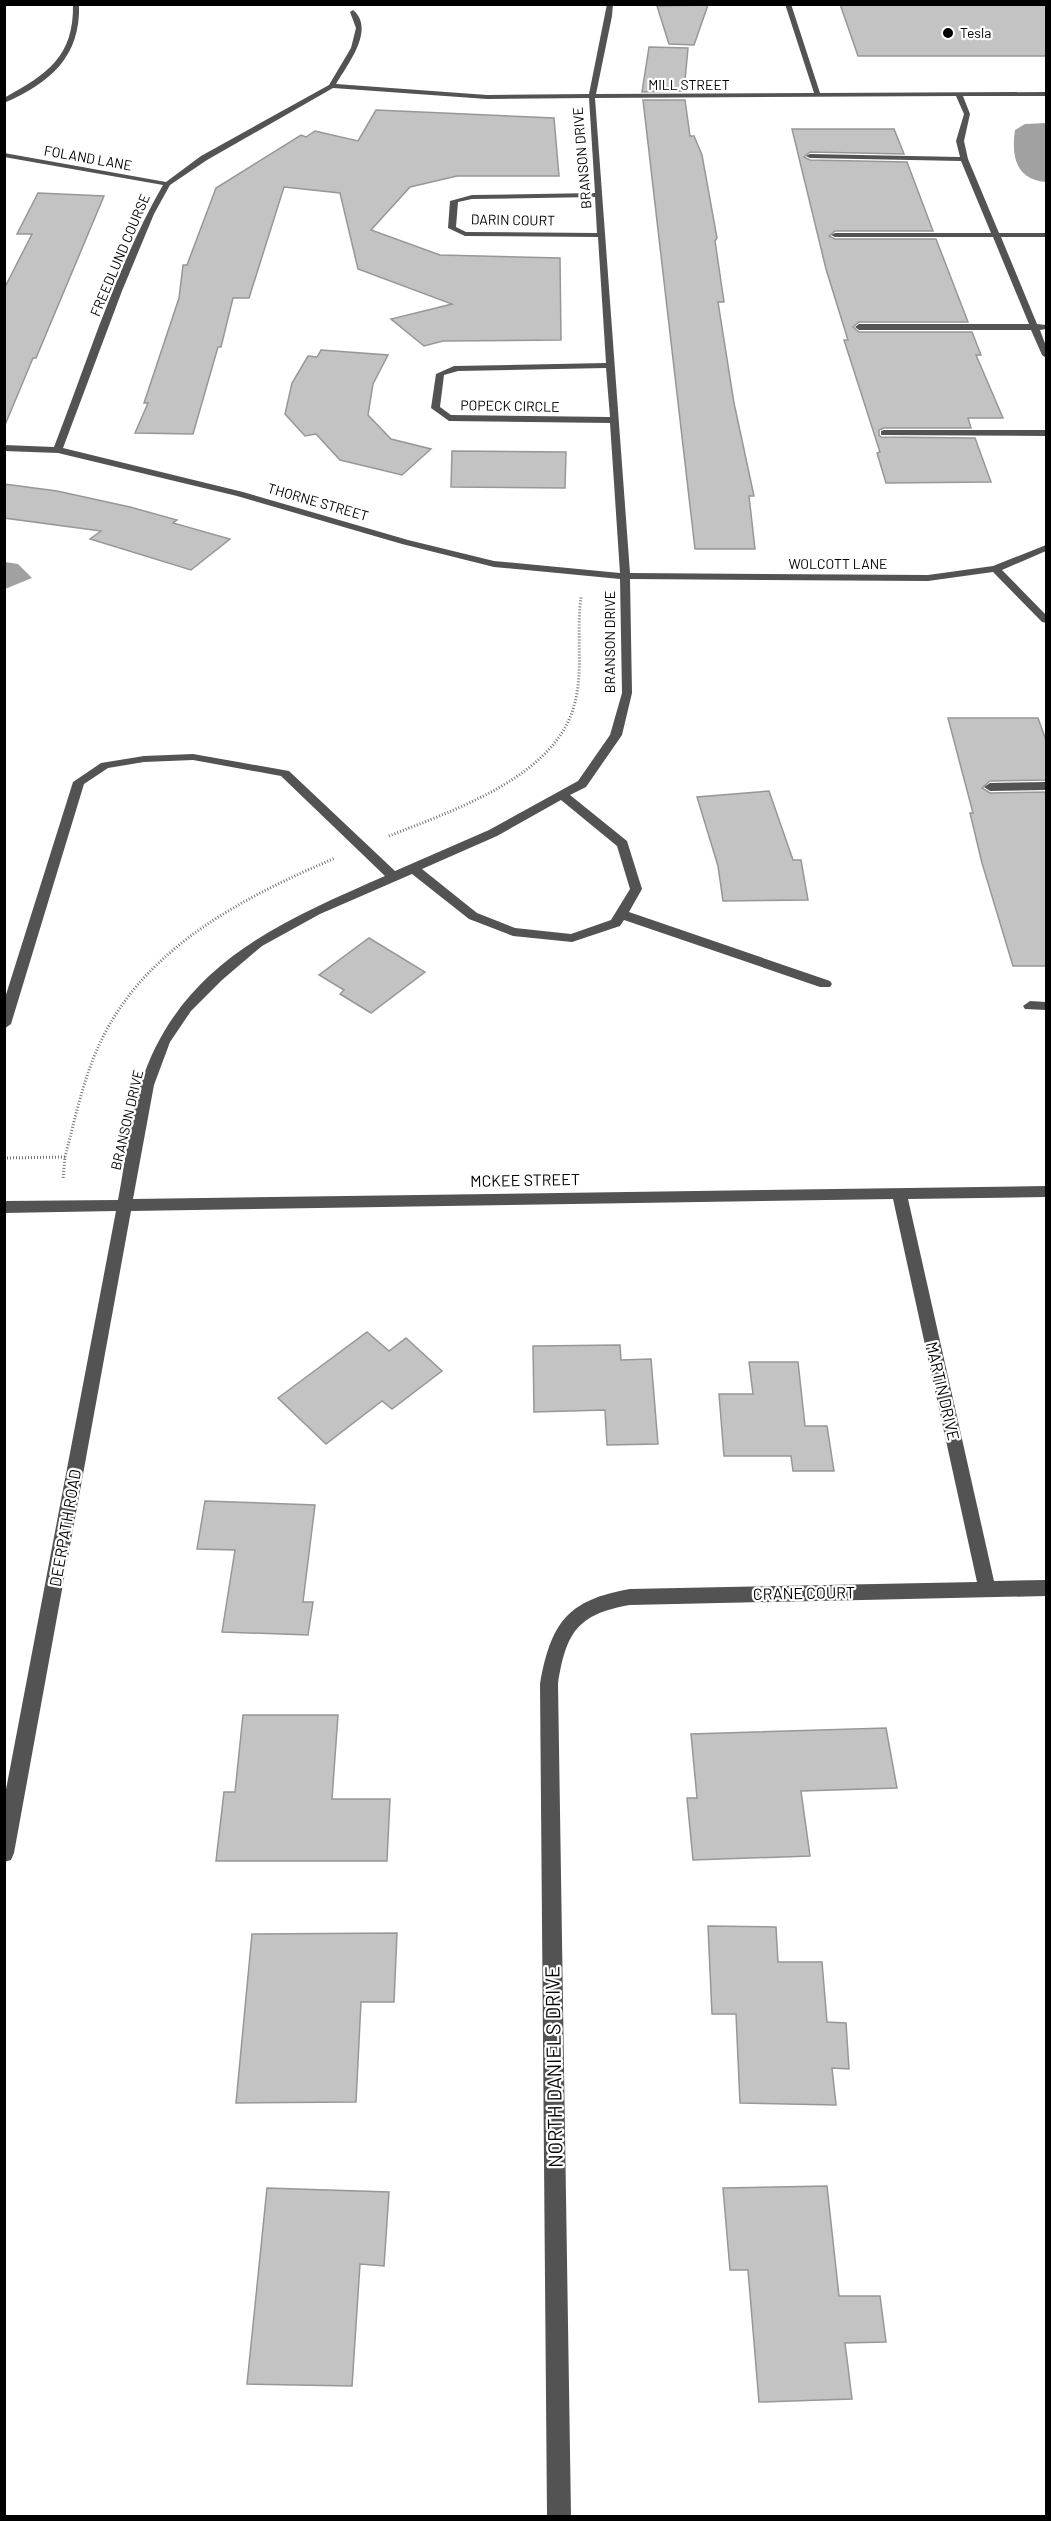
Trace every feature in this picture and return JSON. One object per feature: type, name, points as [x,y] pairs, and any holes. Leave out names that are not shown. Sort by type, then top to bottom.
[{"type":"street","points":[[4,101],[45,78],[70,51],[78,20],[76,4]]},
{"type":"street","name":"BRANSON DRIVE","points":[[125,1204],[147,1085],[164,1041],[186,1008],[217,977],[256,943],[316,911],[415,870],[493,833],[582,784],[616,735],[627,693],[625,576],[592,97],[598,61],[609,24],[610,4]]},
{"type":"street","points":[[788,4],[812,85],[818,96]]},
{"type":"street","points":[[332,86],[354,48],[359,28],[353,12]]},
{"type":"street","name":"MILL STREET","points":[[332,86],[487,97],[1047,94]]},
{"type":"street","name":"FREEDLUND COURSE","points":[[58,450],[118,291],[150,214],[167,184],[204,158],[332,86]]},
{"type":"street","points":[[959,95],[966,114],[960,141],[964,159],[1047,355]]},
{"type":"street","name":"FOLAND LANE","points":[[4,155],[167,184]]},
{"type":"street","points":[[810,156],[964,159]]},
{"type":"street","name":"DARIN COURT","points":[[600,195],[472,197],[454,201],[452,228],[465,234],[603,235]]},
{"type":"street","points":[[835,235],[1047,235]]},
{"type":"street","points":[[859,327],[1047,327]]},
{"type":"street","name":"POPECK CIRCLE","points":[[612,364],[457,368],[440,374],[435,408],[448,418],[615,420]]},
{"type":"street","points":[[884,433],[1047,434]]},
{"type":"street","name":"THORNE STREET","points":[[4,448],[58,450],[240,494],[405,542],[494,564],[625,576]]},
{"type":"street","name":"WOLCOTT LANE","points":[[625,576],[928,578],[995,569],[1047,548]]},
{"type":"street","points":[[995,569],[1047,620]]},
{"type":"street","points":[[4,1024],[79,782],[105,765],[144,759],[193,757],[285,773],[395,878]]},
{"type":"street","points":[[990,787],[1047,786]]},
{"type":"street","points":[[415,870],[473,916],[513,932],[572,938],[616,924],[636,889],[623,844],[562,795]]},
{"type":"street","points":[[621,914],[825,984]]},
{"type":"street","points":[[1030,1006],[1047,1006]]},
{"type":"street","name":"MCKEE STREET","points":[[4,1207],[1047,1191]]},
{"type":"street","name":"MARTIN DRIVE","points":[[899,1193],[987,1589]]},
{"type":"street","name":"DEERPATH ROAD","points":[[4,1853],[125,1204]]},
{"type":"street","name":"CRANE COURT","points":[[568,1622],[595,1603],[630,1597],[1047,1588]]},
{"type":"street","name":"NORTH DANIELS DRIVE","points":[[559,2517],[549,1684],[554,1650],[568,1622]]},
{"type":"path","points":[[62,1184],[65,1157],[88,1070],[107,1029],[130,994],[184,941],[249,899],[287,879],[479,796],[515,777],[541,759],[553,745],[573,709],[578,682],[579,608],[584,588]]},
{"type":"path","points":[[4,1158],[65,1157]]},
{"type":"shaded area","points":[[1046,123],[1046,182],[1028,177],[1022,172],[1015,157],[1014,140],[1015,130],[1025,124]]},
{"type":"shaded area","points":[[5,562],[18,564],[32,578],[5,589]]},
{"type":"building","name":"Tesla","points":[[840,4],[1047,4],[1047,56],[858,56]]},
{"type":"building","points":[[708,5],[694,45],[669,44],[657,6]]},
{"type":"building","points":[[649,47],[688,48],[684,91],[642,92]]},
{"type":"building","points":[[643,100],[685,100],[690,136],[694,136],[702,155],[717,238],[715,241],[724,302],[718,302],[734,403],[754,496],[749,496],[755,549],[695,549]]},
{"type":"building","points":[[376,110],[554,118],[559,176],[457,176],[410,187],[371,230],[440,255],[560,258],[561,340],[443,341],[424,346],[391,319],[452,304],[358,269],[340,193],[284,187],[249,298],[233,298],[221,347],[218,347],[193,434],[135,433],[148,403],[144,403],[179,298],[183,265],[187,265],[216,188],[301,135],[306,137],[315,131],[358,141]]},
{"type":"building","points":[[792,129],[894,129],[904,154],[810,152],[804,157],[810,160],[907,162],[933,231],[835,231],[829,236],[835,239],[936,239],[968,322],[859,322],[853,327],[859,332],[972,332],[981,355],[976,355],[1003,418],[968,418],[971,428],[884,428],[879,430],[879,435],[881,437],[975,438],[991,482],[886,483],[877,453],[880,452],[844,340],[848,340],[826,269]]},
{"type":"building","points":[[38,193],[104,196],[36,358],[33,358],[5,425],[4,289],[32,234],[17,234]]},
{"type":"building","points":[[321,350],[388,355],[373,384],[368,415],[391,439],[431,449],[402,475],[340,460],[316,434],[305,436],[285,414],[292,383],[308,356],[317,357]]},
{"type":"building","points":[[452,451],[566,452],[565,488],[451,487]]},
{"type":"building","points":[[4,484],[57,491],[130,507],[177,520],[173,523],[230,539],[191,570],[90,539],[101,531],[4,518]]},
{"type":"building","points":[[948,718],[1038,718],[1047,743],[1047,780],[990,781],[982,788],[990,793],[1047,792],[1047,966],[1013,966],[982,863],[970,813],[973,813]]},
{"type":"building","points":[[769,791],[793,860],[801,860],[808,900],[723,901],[718,866],[697,797]]},
{"type":"building","points":[[369,938],[425,972],[371,1013],[340,994],[344,990],[319,975]]},
{"type":"building","points":[[367,1332],[389,1351],[406,1338],[442,1371],[392,1409],[382,1401],[326,1444],[278,1398]]},
{"type":"building","points":[[620,1345],[621,1360],[651,1359],[658,1444],[607,1445],[605,1410],[534,1412],[533,1346]]},
{"type":"building","points":[[749,1362],[798,1362],[805,1426],[827,1426],[834,1471],[793,1471],[791,1456],[724,1456],[719,1394],[753,1394]]},
{"type":"building","points":[[205,1501],[315,1505],[303,1602],[313,1602],[308,1635],[222,1632],[235,1550],[197,1549]]},
{"type":"building","points":[[243,1715],[338,1715],[332,1799],[390,1799],[387,1861],[216,1861],[224,1792],[235,1792]]},
{"type":"building","points":[[886,1728],[897,1788],[801,1791],[810,1856],[693,1860],[687,1798],[697,1798],[691,1734]]},
{"type":"building","points":[[708,1926],[776,1927],[778,1962],[822,1962],[827,2022],[846,2023],[849,2069],[832,2068],[836,2105],[740,2103],[736,2014],[712,2014]]},
{"type":"building","points":[[397,1933],[394,2002],[361,2002],[356,2102],[236,2103],[252,1934]]},
{"type":"building","points":[[827,2186],[839,2296],[880,2296],[886,2342],[845,2343],[852,2399],[759,2402],[748,2270],[730,2270],[723,2188]]},
{"type":"building","points":[[267,2188],[389,2192],[384,2266],[360,2264],[352,2386],[247,2384]]},
{"type":"place","name":"Tesla","points":[[948,33]]}]
